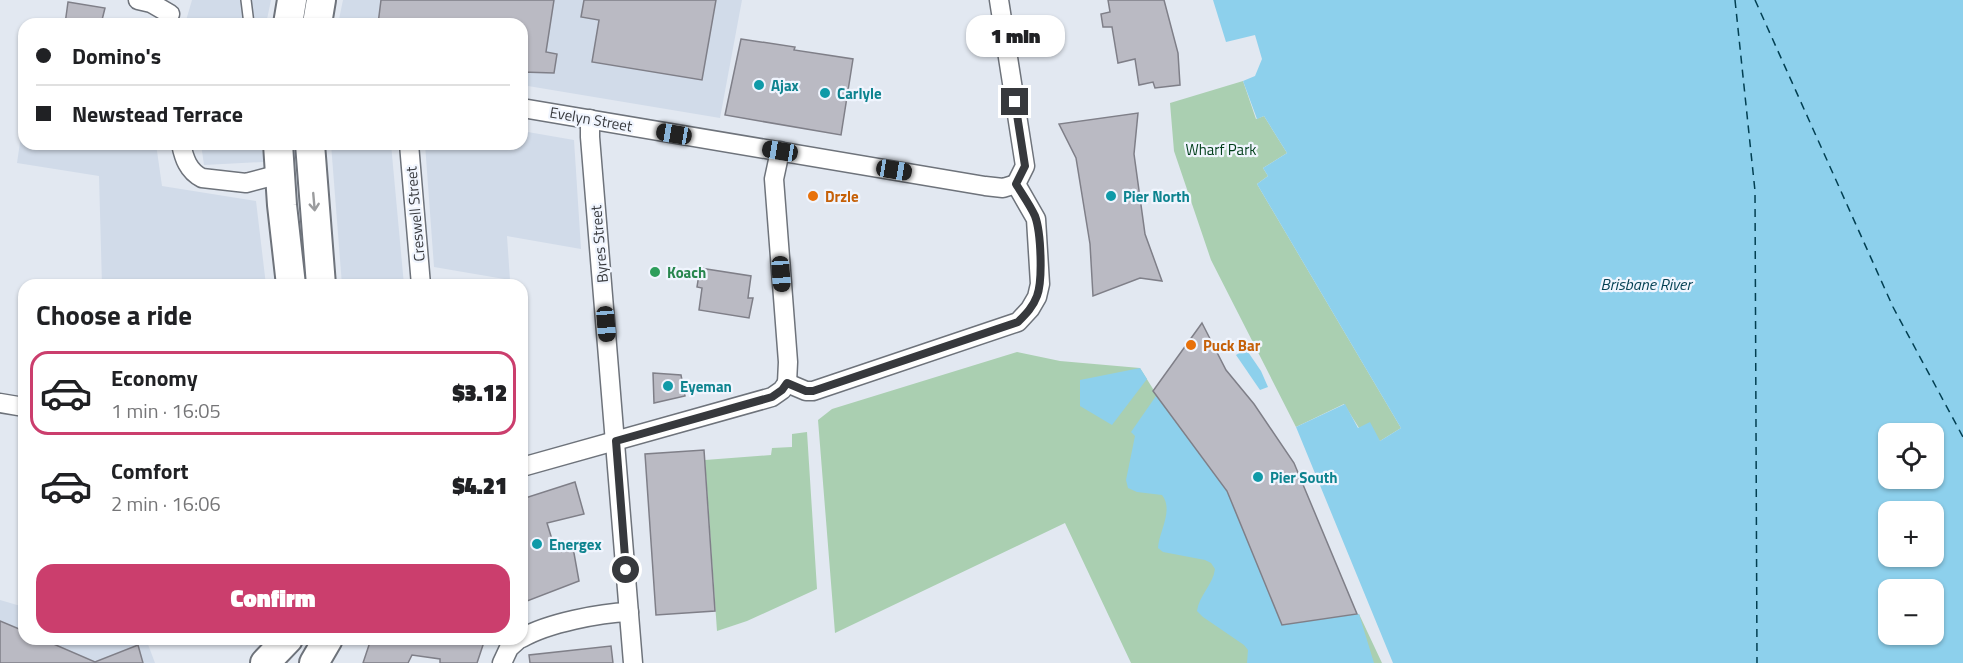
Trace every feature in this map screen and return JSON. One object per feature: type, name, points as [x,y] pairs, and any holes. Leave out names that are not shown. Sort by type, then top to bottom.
[{"type":"main road","points":[[289,18],[292,0]]},
{"type":"main road","points":[[318,18],[321,0]]},
{"type":"main road","points":[[278,150],[290,279]]},
{"type":"main road","points":[[310,150],[321,279]]},
{"type":"main road","points":[[266,663],[282,645]]},
{"type":"main road","points":[[314,663],[324,645]]},
{"type":"street","points":[[138,0],[151,3],[172,13]]},
{"type":"street","points":[[787,383],[806,391],[813,391],[1018,322],[1037,297],[1040,284],[1036,219],[1016,184],[1025,166],[999,0]]},
{"type":"street","name":"Evelyn Street","points":[[528,109],[986,186],[1003,188],[1016,184]]},
{"type":"street","name":"Byres Street","points":[[590,119],[633,663]]},
{"type":"street","points":[[183,150],[187,164],[196,175],[202,178],[246,183],[280,174]]},
{"type":"street","name":"Creswell Street","points":[[410,150],[420,279]]},
{"type":"street","points":[[528,465],[772,397],[782,390],[787,383],[788,362],[774,179],[780,151]]},
{"type":"street","points":[[0,403],[18,406]]},
{"type":"street","points":[[528,634],[603,614],[629,612]]},
{"type":"street","points":[[502,663],[513,645]]},
{"type":"lane","points":[[246,0],[248,18]]},
{"type":"shaded area","points":[[192,0],[271,0],[267,18],[187,18]]},
{"type":"shaded area","points":[[343,0],[742,0],[720,118],[528,86],[528,18],[339,18]]},
{"type":"shaded area","points":[[528,132],[574,140],[581,249],[507,236],[510,279],[434,267],[425,150],[528,150]]},
{"type":"shaded area","points":[[19,150],[157,150],[162,186],[256,201],[265,279],[102,279],[99,176],[17,163]]},
{"type":"shaded area","points":[[202,150],[262,150],[263,162],[204,165]]},
{"type":"shaded area","points":[[331,150],[392,150],[403,279],[342,279]]},
{"type":"shaded area","points":[[0,600],[18,605],[18,645],[148,645],[155,663],[0,663]]},
{"type":"green space","name":"Wharf Park","points":[[1243,81],[1256,119],[1264,116],[1287,153],[1263,168],[1268,176],[1257,184],[1401,428],[1380,441],[1359,428],[1344,404],[1296,427],[1211,260],[1174,151],[1170,103]]},
{"type":"green space","points":[[1017,352],[1060,361],[1140,368],[1158,397],[1227,491],[1282,625],[1359,614],[1382,663],[1131,663],[1065,523],[835,633],[818,420],[832,409]]},
{"type":"green space","points":[[807,432],[817,589],[747,621],[717,631],[705,460],[771,455],[772,448],[792,447],[792,434]]},
{"type":"water","name":"Brisbane River","points":[[1213,0],[1963,0],[1963,663],[1393,663],[1296,427],[1345,404],[1358,428],[1370,422],[1380,441],[1401,428],[1257,184],[1268,176],[1263,168],[1287,153],[1264,116],[1257,119],[1243,81],[1255,76],[1262,59],[1255,35],[1226,42]]},
{"type":"water","points":[[1246,349],[1261,371],[1268,387],[1260,390],[1236,355]]},
{"type":"water","points":[[1140,368],[1147,379],[1112,425],[1080,406],[1080,380]]},
{"type":"water","points":[[1156,396],[1227,491],[1282,625],[1359,614],[1374,663],[1247,663],[1248,650],[1244,645],[1197,611],[1215,569],[1205,560],[1163,552],[1158,548],[1166,514],[1165,501],[1162,495],[1137,492],[1128,488],[1126,480],[1135,436],[1131,432]]},
{"type":"building","points":[[381,0],[554,0],[546,52],[557,54],[554,73],[528,72],[528,18],[379,18]]},
{"type":"building","points":[[584,0],[716,0],[702,80],[592,62],[599,20],[581,17]]},
{"type":"building","points":[[1108,0],[1164,0],[1178,53],[1180,85],[1155,88],[1153,82],[1139,85],[1135,59],[1118,63],[1112,27],[1103,27],[1101,14],[1110,12]]},
{"type":"building","points":[[68,2],[105,8],[102,18],[66,18]]},
{"type":"building","points":[[741,39],[853,59],[841,135],[725,115]]},
{"type":"building","name":"Pier North","points":[[1138,113],[1134,154],[1145,234],[1162,281],[1140,278],[1093,296],[1090,244],[1076,158],[1059,124]]},
{"type":"building","points":[[700,268],[751,276],[748,298],[753,298],[749,318],[699,310],[702,288],[697,287]]},
{"type":"building","name":"Pier South","points":[[1202,323],[1226,370],[1254,404],[1294,463],[1357,614],[1282,625],[1227,491],[1153,391]]},
{"type":"building","name":"Eyeman","points":[[653,373],[681,375],[685,396],[654,403]]},
{"type":"building","points":[[704,450],[715,611],[656,615],[645,454]]},
{"type":"building","name":"Energex","points":[[575,482],[584,514],[547,523],[554,546],[572,542],[579,581],[528,601],[528,497]]},
{"type":"building","points":[[0,621],[18,628],[18,645],[56,645],[95,662],[138,645],[143,663],[0,663]]},
{"type":"building","points":[[369,645],[483,645],[477,663],[440,663],[440,659],[412,655],[408,663],[363,663]]},
{"type":"building","points":[[611,646],[613,663],[530,663],[529,655]]},
{"type":"ferry route","points":[[1735,0],[1755,191],[1757,663]]},
{"type":"ferry route","points":[[1755,0],[1893,307],[1963,437]]},
{"type":"place","name":"Ajax","points":[[759,85]]},
{"type":"place","name":"Carlyle","points":[[825,93]]},
{"type":"place","name":"Drzle","points":[[813,196]]},
{"type":"place","name":"Pier North","points":[[1111,196]]},
{"type":"place","name":"Koach","points":[[655,272]]},
{"type":"place","name":"Puck Bar","points":[[1191,345]]},
{"type":"place","name":"Eyeman","points":[[668,386]]},
{"type":"place","name":"Pier South","points":[[1258,477]]},
{"type":"place","name":"Energex","points":[[537,544]]},
{"type":"route","points":[[626,570],[616,441],[772,397],[787,383],[806,391],[813,391],[1018,322],[1030,309],[1037,297],[1040,284],[1038,230],[1030,206],[1016,184],[1025,166],[1015,102]]}]
